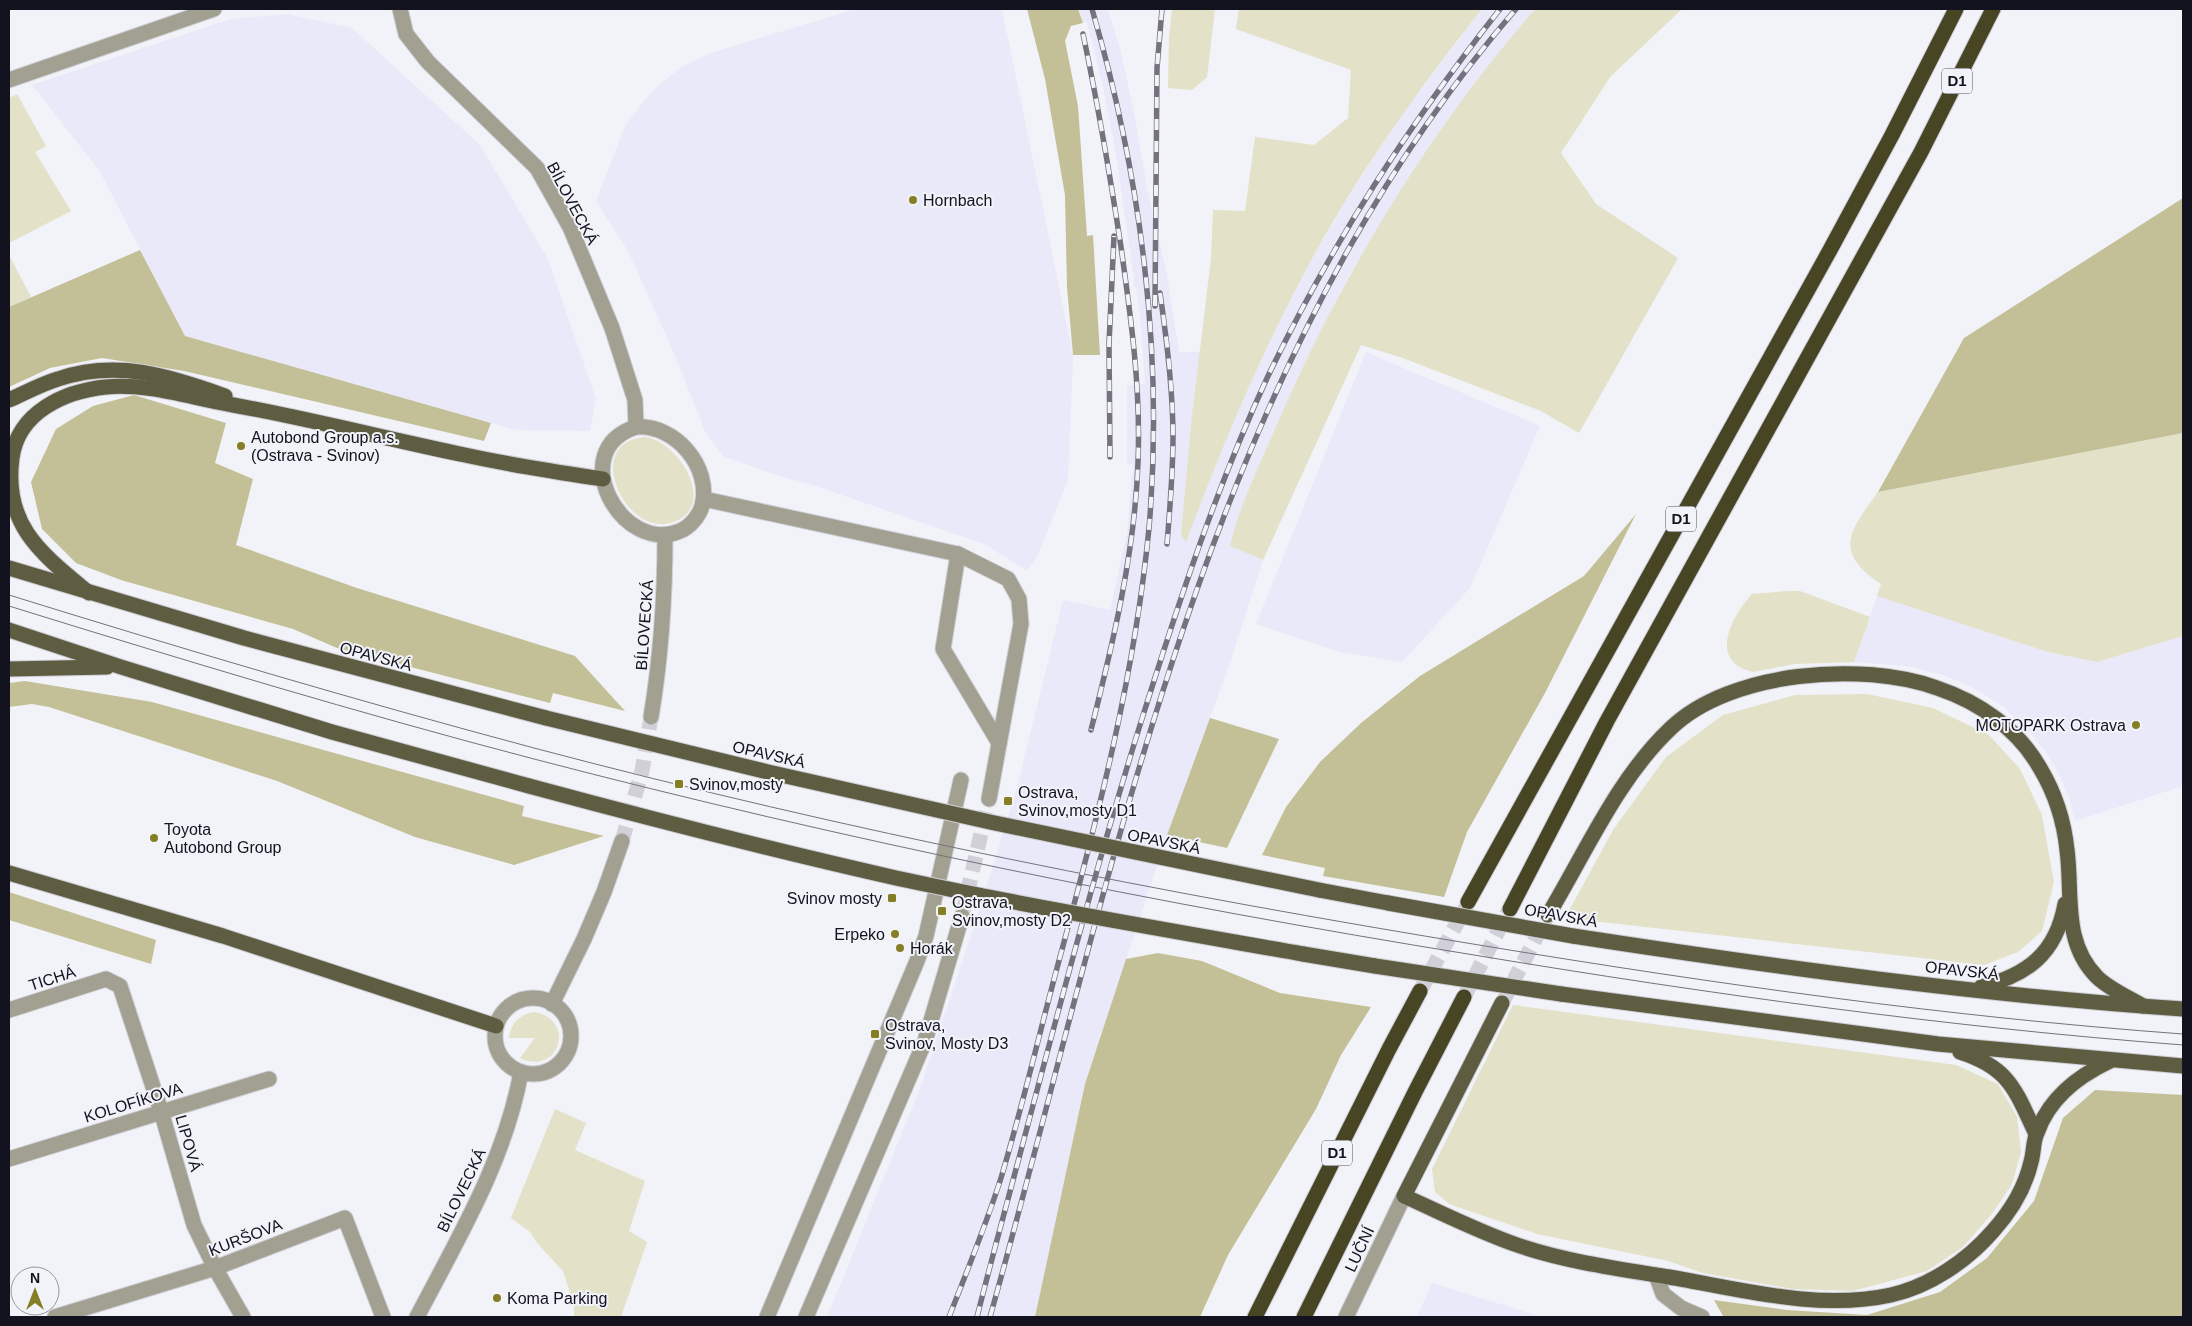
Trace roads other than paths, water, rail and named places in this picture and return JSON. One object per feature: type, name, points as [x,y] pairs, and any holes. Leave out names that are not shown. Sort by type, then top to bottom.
[{"type":"highway","name":"D1","points":[[1468,902],[1892,135],[1956,9]]},
{"type":"highway","name":"D1","points":[[1510,909],[1607,721],[1921,152],[1993,9]]},
{"type":"highway","name":"D1","points":[[1255,1317],[1384,1058],[1420,991]]},
{"type":"highway","name":"D1","points":[[1304,1317],[1464,997]]},
{"type":"main road","points":[[9,400],[67,376],[107,371],[133,371],[184,380],[269,411]]},
{"type":"main road","points":[[88,593],[46,557],[31,541],[18,515],[11,489],[11,464],[16,441],[27,422],[44,408],[74,393],[119,387],[162,390],[269,411],[465,455],[603,480]]},
{"type":"main road","name":"OPAVSKÁ","points":[[9,568],[88,593],[354,669],[546,718],[768,772],[990,822],[1319,890],[1573,936],[1737,960],[1972,990],[2183,1009]]},
{"type":"main road","points":[[9,630],[121,667],[332,732],[529,786],[685,827],[896,878],[1049,909],[1375,966],[1562,994],[1938,1044],[2110,1061],[2183,1066]]},
{"type":"main road","points":[[9,670],[42,667],[121,667]]},
{"type":"main road","points":[[1548,915],[1639,763],[1672,727],[1704,704],[1746,686],[1775,680],[1834,674],[1909,680],[1936,687],[1961,697],[1989,713],[2014,734],[2041,768],[2058,806],[2068,852],[2068,887],[2072,927],[2081,954],[2097,977],[2150,1007]]},
{"type":"main road","points":[[9,873],[222,936],[496,1026]]},
{"type":"main road","points":[[1972,990],[2018,974],[2043,954],[2059,929],[2068,887]]},
{"type":"main road","points":[[1502,1003],[1404,1196],[1523,1247],[1566,1258],[1766,1294],[1824,1300],[1878,1298],[1908,1290],[1938,1276],[1964,1259],[2001,1222],[2015,1201],[2032,1160],[2036,1134],[2049,1111],[2065,1090],[2082,1075],[2110,1061]]},
{"type":"main road","points":[[1938,1044],[1984,1060],[1997,1069],[2017,1092],[2036,1134]]},
{"type":"street","points":[[9,80],[214,9]]},
{"type":"street","name":"BÍLOVECKÁ","points":[[400,9],[406,34],[428,62],[537,168],[570,227],[612,328],[635,400],[636,427]]},
{"type":"street","points":[[636,427],[654,427],[662,430],[686,450],[701,476],[704,499],[701,509],[683,530],[665,536],[642,530],[629,521],[615,506],[603,480],[602,463],[608,447],[620,434],[636,427]]},
{"type":"street","points":[[704,499],[958,554],[1008,579],[1019,599],[1021,624],[989,798]]},
{"type":"street","name":"BÍLOVECKÁ","points":[[651,717],[660,654],[664,602],[665,536]]},
{"type":"street","points":[[958,554],[943,649],[999,743]]},
{"type":"street","points":[[768,1317],[926,936],[961,780]]},
{"type":"street","points":[[552,1004],[588,932],[622,841]]},
{"type":"street","points":[[806,1317],[926,1041],[962,916]]},
{"type":"street","name":"TICHÁ","points":[[9,1010],[106,979]]},
{"type":"street","name":"LIPOVÁ","points":[[106,979],[120,986],[161,1111],[194,1225],[215,1268],[243,1317]]},
{"type":"street","points":[[530,998],[542,999],[552,1004],[560,1009],[569,1024],[570,1042],[568,1051],[554,1068],[532,1074],[521,1072],[504,1060],[498,1051],[495,1041],[496,1026],[505,1011],[519,1001],[530,998]]},
{"type":"street","name":"BÍLOVECKÁ","points":[[417,1317],[494,1166],[516,1100],[521,1072]]},
{"type":"street","name":"KOLOFÍKOVA","points":[[9,1159],[269,1079]]},
{"type":"street","name":"LUČNÍ","points":[[1346,1317],[1404,1196]]},
{"type":"street","name":"KURŠOVA","points":[[55,1317],[215,1268],[344,1218],[384,1317]]},
{"type":"street","points":[[1656,1275],[1663,1294],[1681,1308],[1702,1317]]},
{"type":"tunnel","points":[[622,841],[642,771],[651,717]]},
{"type":"tunnel","points":[[962,916],[989,799]]},
{"type":"tunnel","points":[[1420,991],[1467,905]]},
{"type":"tunnel","points":[[1464,997],[1508,912]]},
{"type":"tunnel","points":[[1502,1003],[1548,915]]},
{"type":"tram line","points":[[9,595],[271,674],[534,748],[770,807],[1007,859],[1365,926],[1746,986],[1920,1009],[2183,1034]]},
{"type":"tram line","points":[[9,606],[271,686],[650,789],[884,843],[1119,892],[1356,935],[1739,996],[2005,1029],[2183,1045]]},
{"type":"railway","points":[[949,1317],[983,1231],[1001,1178],[1024,1095],[1114,744],[1135,637],[1143,583],[1153,463],[1150,331],[1136,201],[1124,136],[1092,9]]},
{"type":"railway","points":[[1155,306],[1157,68],[1162,9]]},
{"type":"railway","points":[[977,1317],[1068,974],[1125,775],[1183,592],[1231,461],[1268,376],[1293,326],[1346,231],[1403,141],[1500,9]]},
{"type":"railway","points":[[990,1317],[1081,974],[1129,802],[1182,631],[1245,465],[1319,304],[1408,152],[1516,9]]},
{"type":"railway","points":[[1083,34],[1104,140],[1125,274],[1137,381],[1139,435],[1136,496],[1128,563],[1115,631],[1091,730]]},
{"type":"railway","points":[[1110,457],[1109,344],[1114,236]]},
{"type":"railway","points":[[1160,293],[1169,365],[1173,419],[1172,477],[1167,544]]},
{"type":"place","name":"Hornbach","points":[[913,200]]},
{"type":"place","name":"Autobond Group a.s. (Ostrava - Svinov)","points":[[241,446]]},
{"type":"place","name":"MOTOPARK Ostrava","points":[[2136,725]]},
{"type":"place","name":"Svinov,mosty","points":[[679,784]]},
{"type":"place","name":"Ostrava, Svinov,mosty D1","points":[[1008,801]]},
{"type":"place","name":"Toyota Autobond Group","points":[[154,838]]},
{"type":"place","name":"Svinov mosty","points":[[892,898]]},
{"type":"place","name":"Ostrava, Svinov,mosty D2","points":[[942,911]]},
{"type":"place","name":"Erpeko","points":[[895,934]]},
{"type":"place","name":"Horák","points":[[900,948]]},
{"type":"place","name":"Ostrava, Svinov, Mosty D3","points":[[875,1034]]},
{"type":"place","name":"Koma Parking","points":[[497,1298]]}]
